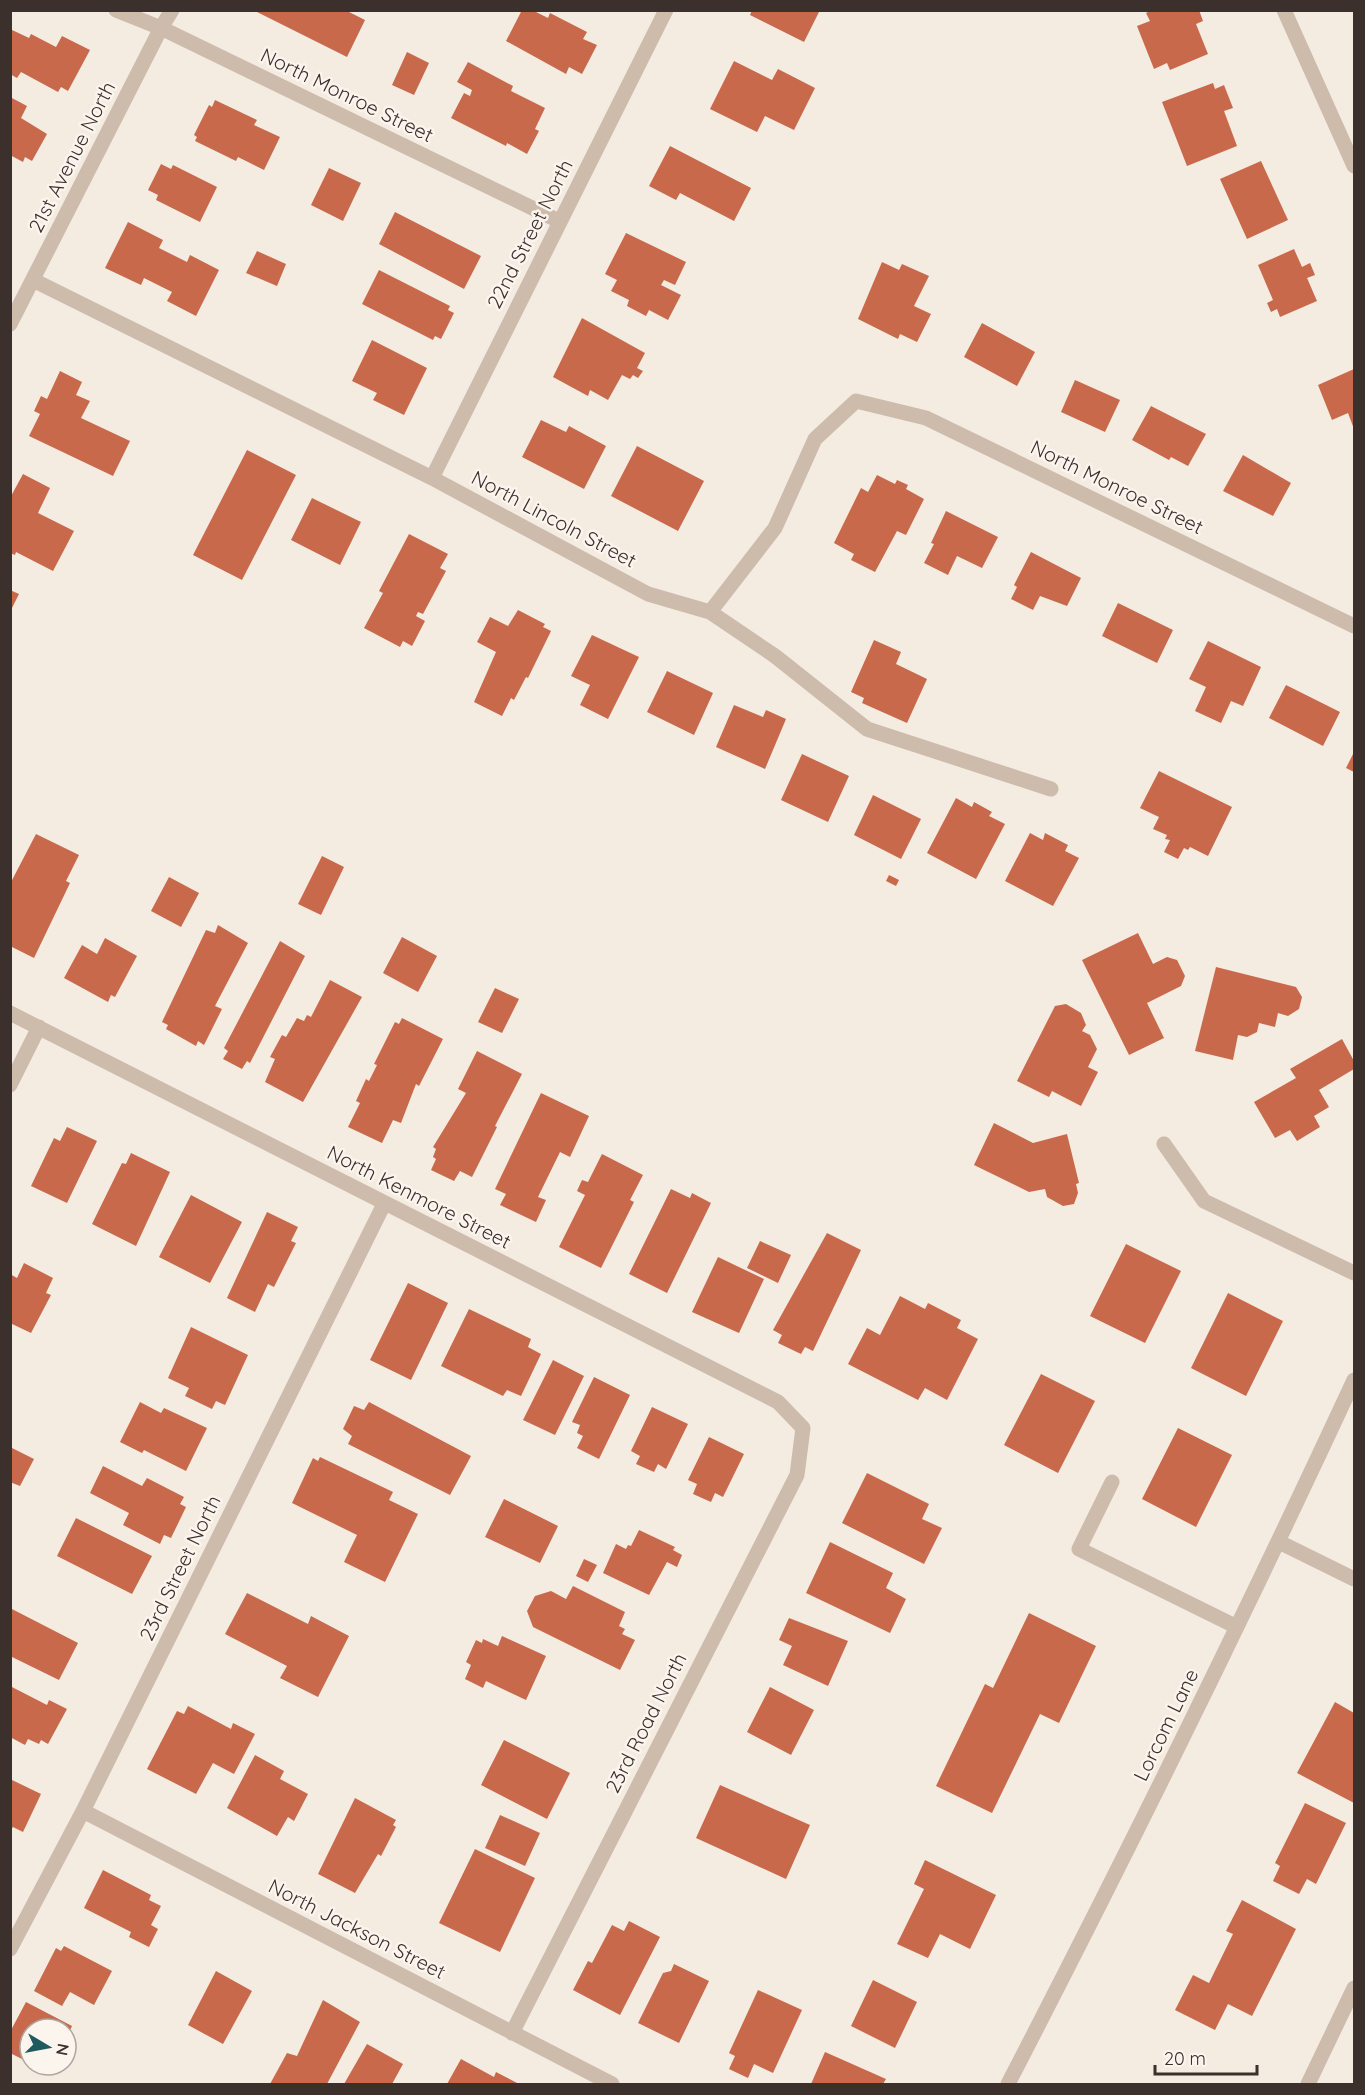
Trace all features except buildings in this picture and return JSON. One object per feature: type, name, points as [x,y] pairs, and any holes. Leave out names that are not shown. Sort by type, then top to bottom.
[{"type":"street","name":"North Monroe Street","points":[[116,10],[161,28],[559,221]]},
{"type":"street","name":"21st Avenue North","points":[[10,324],[172,10]]},
{"type":"street","name":"22nd Street North","points":[[432,478],[666,10]]},
{"type":"street","points":[[1284,10],[1354,166]]},
{"type":"street","name":"North Lincoln Street","points":[[33,280],[432,478],[648,594],[710,612],[775,656],[867,729],[1051,789]]},
{"type":"street","name":"North Monroe Street","points":[[710,612],[775,528],[815,439],[856,401],[926,418],[1354,626]]},
{"type":"street","name":"North Kenmore Street","points":[[10,1012],[384,1204],[778,1402],[803,1428]]},
{"type":"street","points":[[10,1085],[39,1027]]},
{"type":"street","points":[[1164,1144],[1204,1201],[1354,1273]]},
{"type":"street","name":"23rd Street North","points":[[10,1949],[83,1811],[384,1204]]},
{"type":"street","name":"Lorcom Lane","points":[[1008,2085],[1238,1627],[1354,1380]]},
{"type":"street","name":"23rd Road North","points":[[512,2033],[796,1475],[803,1428]]},
{"type":"street","points":[[1112,1482],[1079,1549],[1238,1627]]},
{"type":"street","points":[[1279,1542],[1354,1579]]},
{"type":"street","name":"North Jackson Street","points":[[83,1811],[612,2085]]},
{"type":"street","points":[[1308,2085],[1354,1988]]}]
